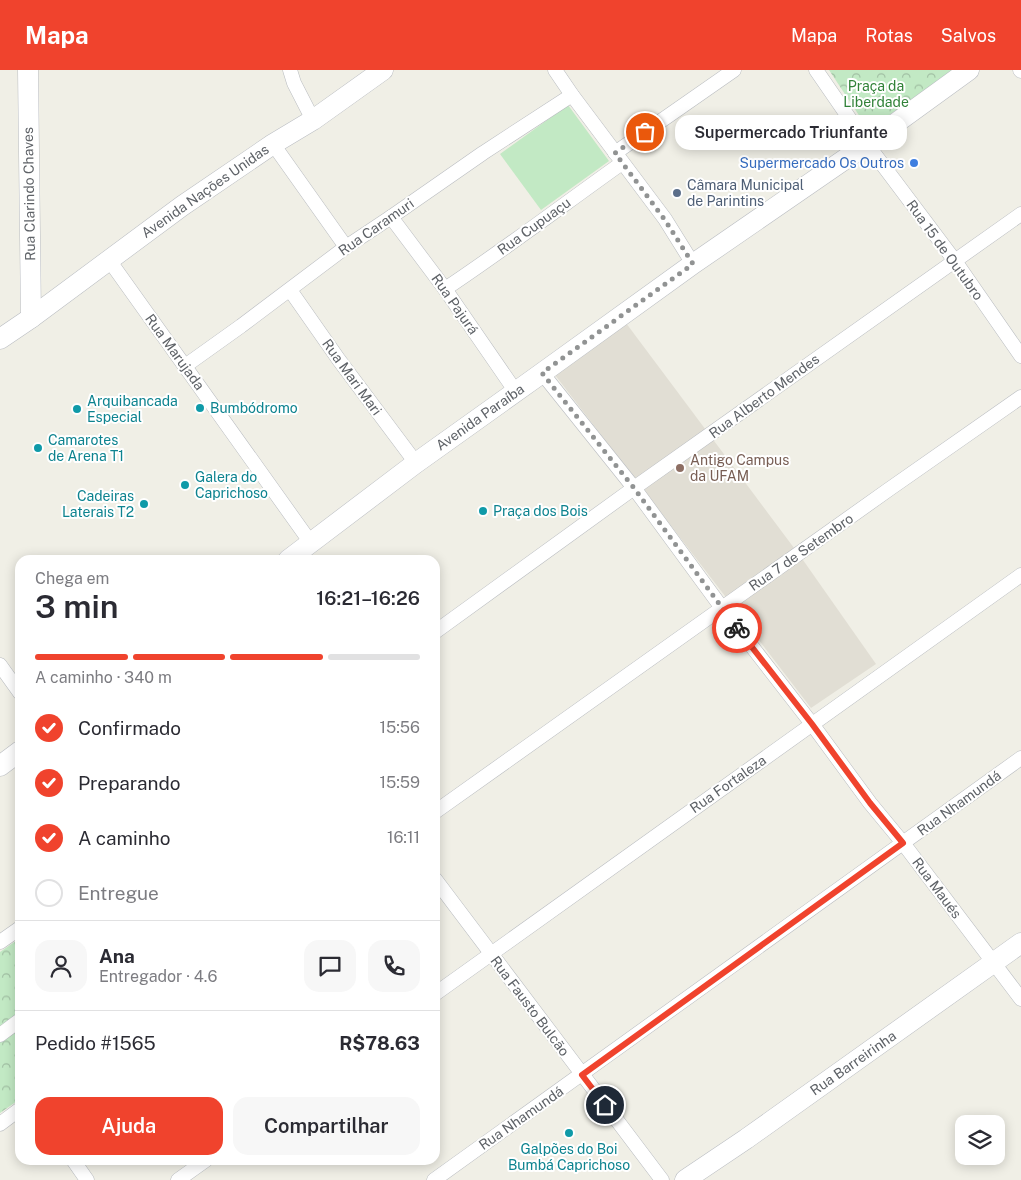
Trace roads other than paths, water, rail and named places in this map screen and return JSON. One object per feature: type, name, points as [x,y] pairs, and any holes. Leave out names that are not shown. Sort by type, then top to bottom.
[{"type":"street","name":"Rua Clarindo Chaves","points":[[28,70],[31,318]]},
{"type":"street","points":[[290,70],[294,84],[313,120]]},
{"type":"street","name":"Avenida Nações Unidas","points":[[0,339],[182,206],[273,144],[313,120],[383,70]]},
{"type":"street","points":[[555,70],[665,220],[693,264]]},
{"type":"street","name":"Rua Cupuaçu","points":[[445,289],[487,261],[734,70]]},
{"type":"street","name":"Rua 15 de Outubro","points":[[816,70],[867,144],[955,261],[1021,356]]},
{"type":"street","name":"Avenida Paraíba","points":[[295,555],[416,463],[693,264],[867,144],[969,70]]},
{"type":"street","name":"Rua Caramuri","points":[[185,366],[346,247],[483,153],[572,95]]},
{"type":"street","points":[[273,144],[346,247]]},
{"type":"street","name":"Rua Alberto Mendes","points":[[440,628],[634,488],[1021,214]]},
{"type":"street","name":"Rua Pajurá","points":[[391,217],[445,289],[516,392]]},
{"type":"street","name":"Rua Marujada","points":[[109,260],[311,543]]},
{"type":"street","name":"Rua Mari Mari","points":[[290,290],[339,360],[416,463]]},
{"type":"street","points":[[0,328],[31,318]]},
{"type":"street","name":"Rua Maués","points":[[542,373],[634,488],[722,608],[1021,999]]},
{"type":"street","name":"Rua 7 de Setembro","points":[[440,808],[1021,397]]},
{"type":"street","name":"Rua Fortaleza","points":[[440,990],[1021,575]]},
{"type":"street","points":[[0,665],[15,686]]},
{"type":"street","points":[[0,766],[15,755]]},
{"type":"street","name":"Rua Nhamundá","points":[[434,1180],[1021,758]]},
{"type":"street","name":"Rua Fausto Bulcão","points":[[440,886],[662,1180]]},
{"type":"street","points":[[0,942],[15,932]]},
{"type":"street","name":"Rua Barreirinha","points":[[684,1180],[746,1139],[1021,943]]},
{"type":"street","points":[[0,1035],[15,1024]]},
{"type":"street","points":[[0,1124],[15,1113]]},
{"type":"street","points":[[78,1165],[88,1180]]},
{"type":"street","points":[[178,1180],[199,1165]]},
{"type":"place","name":"Supermercado Triunfante","points":[[645,132]]},
{"type":"place","name":"Supermercado Os Outros","points":[[914,163]]},
{"type":"place","name":"Câmara Municipal de Parintins","points":[[677,193]]},
{"type":"place","name":"Bumbódromo","points":[[200,408]]},
{"type":"place","name":"Arquibancada Especial","points":[[77,409]]},
{"type":"place","name":"Camarotes de Arena T1","points":[[38,448]]},
{"type":"place","name":"Antigo Campus da UFAM","points":[[680,468]]},
{"type":"place","name":"Galera do Caprichoso","points":[[185,485]]},
{"type":"place","name":"Cadeiras Laterais T2","points":[[144,504]]},
{"type":"place","name":"Praça dos Bois","points":[[483,511]]},
{"type":"place","name":"Galpões do Boi Bumbá Caprichoso","points":[[569,1133]]},
{"type":"park label","name":"Praça da Liberdade","points":[[876,94]]}]
